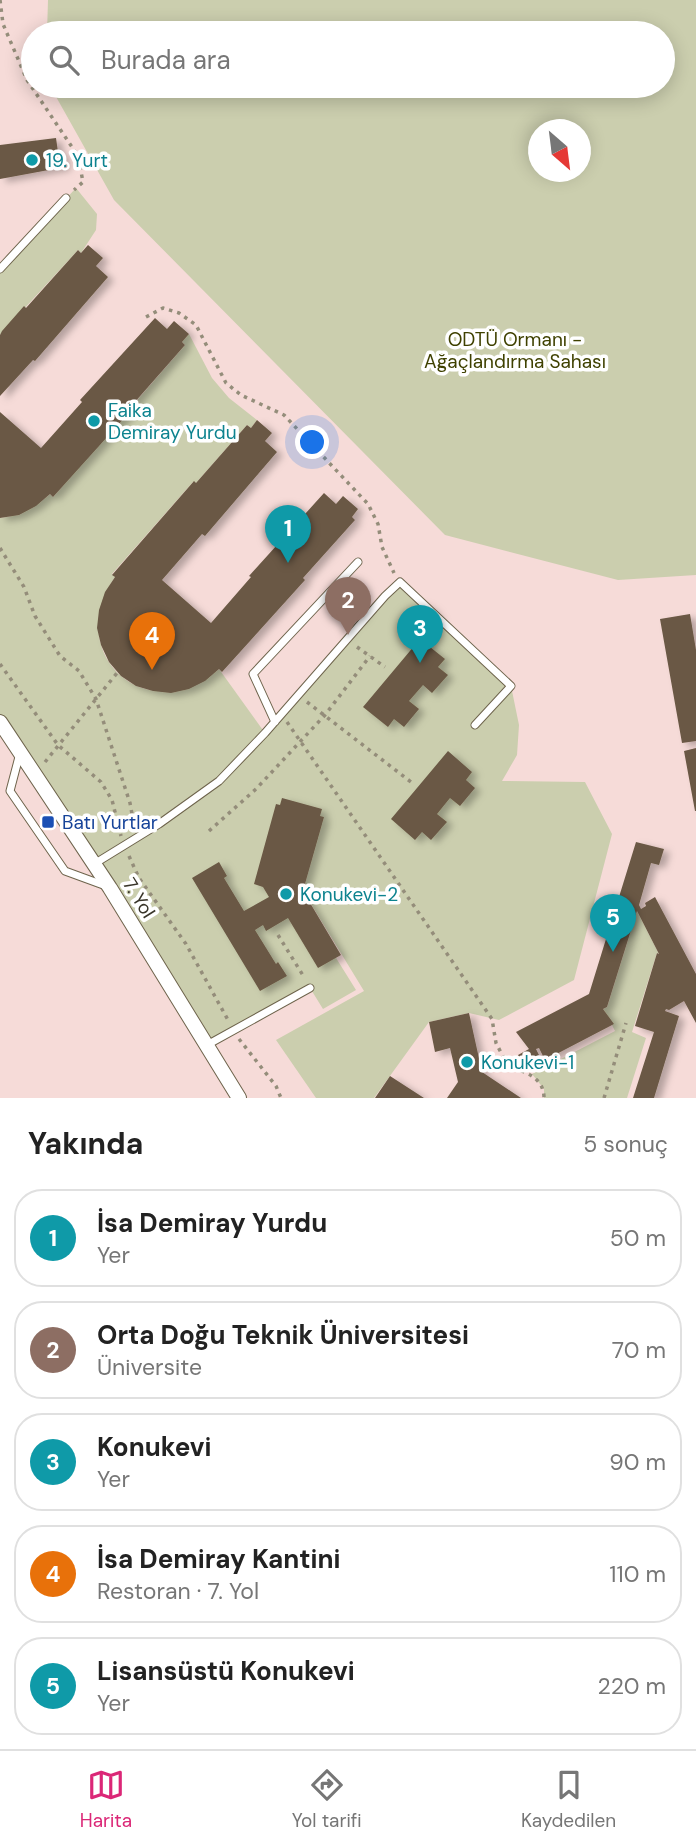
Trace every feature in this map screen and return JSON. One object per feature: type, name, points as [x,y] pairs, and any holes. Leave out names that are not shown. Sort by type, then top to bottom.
[{"type":"street","name":"7. Yol","points":[[0,722],[110,888],[239,1098]]},
{"type":"lane","points":[[0,269],[65,198]]},
{"type":"lane","points":[[275,722],[253,674],[358,562]]},
{"type":"lane","points":[[94,864],[137,838],[219,780],[282,715],[400,582],[511,685],[475,726]]},
{"type":"lane","points":[[20,752],[10,791],[65,872],[110,888]]},
{"type":"lane","points":[[207,1045],[310,988]]},
{"type":"path","points":[[0,0],[3,24],[21,66]]},
{"type":"path","points":[[39,98],[78,156],[83,182],[65,198]]},
{"type":"path","points":[[146,317],[163,308],[179,313],[195,326],[226,383],[241,395],[284,415],[309,439],[326,461],[368,504],[378,524],[382,547],[391,569],[400,582]]},
{"type":"path","points":[[0,548],[24,587],[35,616],[60,656],[79,671],[96,699],[130,803],[137,838]]},
{"type":"path","points":[[347,640],[385,667]]},
{"type":"path","points":[[209,831],[256,789],[325,715],[370,656]]},
{"type":"path","points":[[0,664],[58,745],[101,782],[112,800],[124,846],[139,878],[186,944],[234,1030],[276,1086],[281,1098]]},
{"type":"path","points":[[35,774],[117,673]]},
{"type":"path","points":[[299,695],[411,782]]},
{"type":"path","points":[[282,715],[492,1018],[496,1043],[509,1066],[532,1074],[544,1089],[544,1098]]},
{"type":"path","points":[[278,935],[310,988]]},
{"type":"path","points":[[604,1098],[626,1023]]},
{"type":"shaded area","points":[[0,0],[696,0],[696,1098],[0,1098]]},
{"type":"green space","name":"ODTÜ Ormanı - Ağaçlandırma Sahası","points":[[48,0],[696,0],[696,575],[618,580],[445,535],[114,200],[57,98],[675,98],[675,21],[47,21]]},
{"type":"green space","points":[[76,188],[97,214],[96,230],[81,253],[78,250],[0,335],[0,269]]},
{"type":"green space","points":[[189,334],[212,378],[229,398],[257,420],[251,428],[247,425],[196,483],[193,482],[112,574],[115,577],[101,606],[99,633],[106,656],[120,675],[140,687],[165,691],[192,686],[219,669],[265,733],[400,582],[511,686],[519,725],[517,755],[502,781],[585,782],[612,834],[574,980],[499,1020],[469,1013],[429,1022],[374,1098],[316,1098],[276,1040],[364,991],[303,891],[320,827],[295,892],[356,990],[323,1009],[310,988],[207,1045],[0,722],[0,518],[27,510],[50,494],[53,497],[185,345],[182,342]]},
{"type":"green space","points":[[637,911],[659,954],[657,953],[632,1032],[646,1038],[627,1098],[544,1098],[544,1089],[532,1074],[615,1031],[603,1009],[607,1007]]},
{"type":"building","name":"19. Yurt","points":[[56,138],[58,152],[62,151],[65,167],[0,179],[0,145]]},
{"type":"building","points":[[88,245],[103,258],[96,266],[108,277],[35,361],[33,360],[0,396],[2,331],[78,250],[81,253]]},
{"type":"building","name":"Faika Demiray Yurdu","points":[[155,318],[167,329],[174,321],[189,334],[182,342],[185,345],[134,403],[136,405],[53,497],[50,494],[19,515],[0,518],[0,412],[41,448],[82,402],[80,400]]},
{"type":"building","points":[[257,420],[272,433],[265,441],[277,452],[205,536],[202,534],[162,580],[211,623],[251,577],[249,576],[324,493],[336,504],[343,496],[358,509],[352,517],[355,520],[222,672],[219,669],[205,681],[189,689],[171,693],[136,686],[121,676],[109,662],[97,628],[105,592],[115,577],[112,575],[194,481],[196,483],[247,425],[251,428]]},
{"type":"building","points":[[690,614],[696,650],[696,741],[682,743],[660,619]]},
{"type":"building","points":[[420,639],[445,659],[438,667],[448,675],[432,693],[423,685],[409,701],[419,709],[404,727],[394,719],[388,727],[363,707]]},
{"type":"building","points":[[696,748],[696,811],[695,811],[684,751]]},
{"type":"building","points":[[448,751],[472,772],[466,780],[475,788],[460,806],[450,798],[437,814],[447,822],[431,840],[422,832],[415,840],[391,819]]},
{"type":"building","name":"Konukevi-2","points":[[282,798],[322,809],[320,816],[324,817],[303,891],[341,955],[318,968],[288,918],[266,931],[263,925],[255,930],[276,964],[278,962],[287,976],[260,991],[192,878],[219,862],[227,876],[224,878],[244,911],[269,897],[263,887],[254,884],[276,804],[280,805]]},
{"type":"building","points":[[636,842],[664,849],[659,865],[651,863],[639,905],[641,909],[655,897],[696,974],[696,1023],[684,1001],[665,1011],[679,1016],[654,1098],[633,1098],[654,1032],[635,1026],[657,953],[659,954],[637,911],[607,1007],[603,1009],[614,1024],[545,1060],[539,1048],[536,1049],[539,1055],[522,1063],[518,1055],[529,1049],[516,1032],[589,994]]},
{"type":"building","name":"Konukevi-1","points":[[469,1013],[482,1072],[521,1098],[447,1098],[458,1082],[450,1048],[435,1052],[429,1022]]},
{"type":"building","points":[[390,1076],[424,1098],[375,1098]]},
{"type":"place","name":"19. Yurt","points":[[32,160]]},
{"type":"place","name":"Faika Demiray Yurdu","points":[[94,421]]},
{"type":"place","name":"İsa Demiray Yurdu","points":[[288,563]]},
{"type":"place","name":"Orta Doğu Teknik Üniversitesi","points":[[348,635]]},
{"type":"place","name":"Konukevi","points":[[420,663]]},
{"type":"place","name":"İsa Demiray Kantini","points":[[152,670]]},
{"type":"place","name":"Batı Yurtlar","points":[[48,822]]},
{"type":"place","name":"Konukevi-2","points":[[286,894]]},
{"type":"place","name":"Lisansüstü Konukevi","points":[[613,952]]},
{"type":"place","name":"Konukevi-1","points":[[467,1062]]}]
